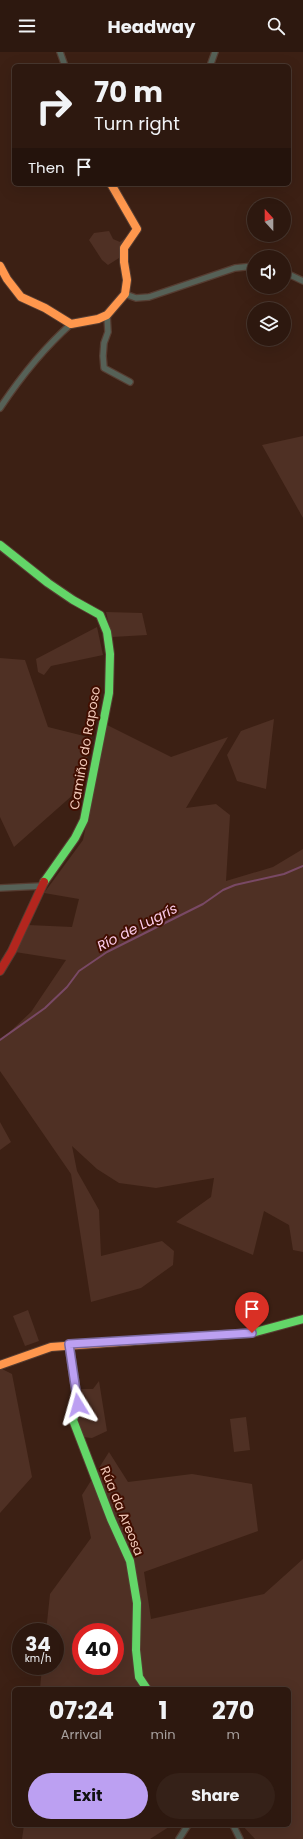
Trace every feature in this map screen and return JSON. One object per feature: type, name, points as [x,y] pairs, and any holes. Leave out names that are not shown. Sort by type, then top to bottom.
[{"type":"street","points":[[60,52],[64,64]]},
{"type":"street","points":[[211,64],[215,52]]},
{"type":"street","points":[[0,408],[19,380],[58,336],[72,324],[98,319],[107,315],[125,294],[127,280],[124,262],[124,248],[138,229],[112,186]]},
{"type":"street","points":[[0,266],[7,279],[21,297],[45,308],[72,324]]},
{"type":"street","points":[[125,294],[136,298],[149,297],[235,268],[247,267]]},
{"type":"street","points":[[291,275],[303,281]]},
{"type":"street","points":[[107,315],[108,332],[104,343],[104,368],[130,382]]},
{"type":"street","name":"Camiño do Raposo","points":[[0,545],[43,581],[100,615],[107,632],[110,654],[108,693],[100,743],[84,820],[77,837],[42,886],[9,959],[0,972]]},
{"type":"street","points":[[0,888],[42,886]]},
{"type":"street","points":[[0,1365],[51,1347],[69,1344],[252,1333],[303,1319]]},
{"type":"street","name":"Rúa da Areosa","points":[[69,1344],[78,1405],[73,1420],[111,1519],[130,1561],[137,1603],[136,1650],[138,1672],[139,1677],[146,1687]]},
{"type":"street","points":[[179,1839],[187,1827]]},
{"type":"street","points":[[234,1827],[240,1839]]},
{"type":"shaded area","points":[[109,231],[113,239],[120,242],[125,238],[126,240],[121,245],[119,258],[108,265],[102,260],[89,240],[94,233]]},
{"type":"shaded area","points":[[303,436],[303,518],[262,445]]},
{"type":"shaded area","points":[[106,612],[142,613],[147,635],[112,637]]},
{"type":"shaded area","points":[[97,627],[103,655],[51,666],[44,675],[38,672],[36,659]]},
{"type":"shaded area","points":[[0,658],[25,660],[48,727],[92,738],[85,767],[83,786],[14,847],[0,817]]},
{"type":"shaded area","points":[[274,719],[266,789],[237,781],[227,755],[241,731]]},
{"type":"shaded area","points":[[107,725],[171,757],[228,737],[186,808],[216,804],[230,815],[226,881],[273,867],[303,849],[303,1252],[293,1250],[289,1225],[264,1211],[253,1255],[176,1222],[211,1197],[214,1178],[156,1188],[119,1183],[97,1169],[72,1146],[77,1171],[99,1210],[101,1256],[162,1241],[174,1251],[173,1265],[141,1288],[91,1302],[71,1174],[0,1071],[0,1041],[31,1012],[66,960],[15,952],[28,925],[72,927],[79,899],[44,893],[83,840]]},
{"type":"shaded area","points":[[0,1122],[11,1142],[0,1150]]},
{"type":"shaded area","points":[[28,1310],[39,1341],[25,1346],[13,1316]]},
{"type":"shaded area","points":[[0,1368],[12,1374],[32,1477],[0,1513]]},
{"type":"shaded area","points":[[99,1381],[107,1431],[92,1438],[82,1437],[77,1420],[79,1389],[93,1389]]},
{"type":"shaded area","points":[[246,1417],[250,1450],[234,1452],[230,1419]]},
{"type":"shaded area","points":[[109,1452],[128,1482],[192,1474],[252,1484],[258,1531],[144,1572],[151,1619],[264,1594],[303,1559],[303,1839],[255,1839],[244,1827],[291,1827],[291,1687],[40,1687],[41,1675],[64,1675],[64,1623],[47,1623],[50,1594],[91,1538],[82,1495]]},
{"type":"shaded area","points":[[24,1827],[169,1827],[150,1839],[22,1839]]},
{"type":"waterway","name":"Río de Lugrís","points":[[0,1040],[45,1008],[67,987],[79,971],[107,952],[203,904],[223,890],[235,885],[284,874],[303,866]]},
{"type":"traffic: fast","points":[[0,545],[48,583],[73,600],[100,615],[107,632],[110,654],[109,693],[84,820],[75,838],[44,882]]},
{"type":"traffic: fast","points":[[161,1339],[252,1333],[303,1319]]},
{"type":"traffic: fast","points":[[69,1344],[78,1405],[73,1420],[111,1519],[130,1561],[137,1603],[136,1650],[139,1677],[146,1687]]},
{"type":"traffic: slow","points":[[0,266],[7,279],[21,297],[45,308],[71,324],[98,319],[107,315],[125,294],[127,280],[124,262],[124,248],[137,229],[112,186]]},
{"type":"traffic: slow","points":[[0,1365],[51,1347],[161,1339]]},
{"type":"traffic: jam","points":[[0,971],[12,951],[44,882]]},
{"type":"route","points":[[78,1405],[69,1344],[252,1333]]}]
